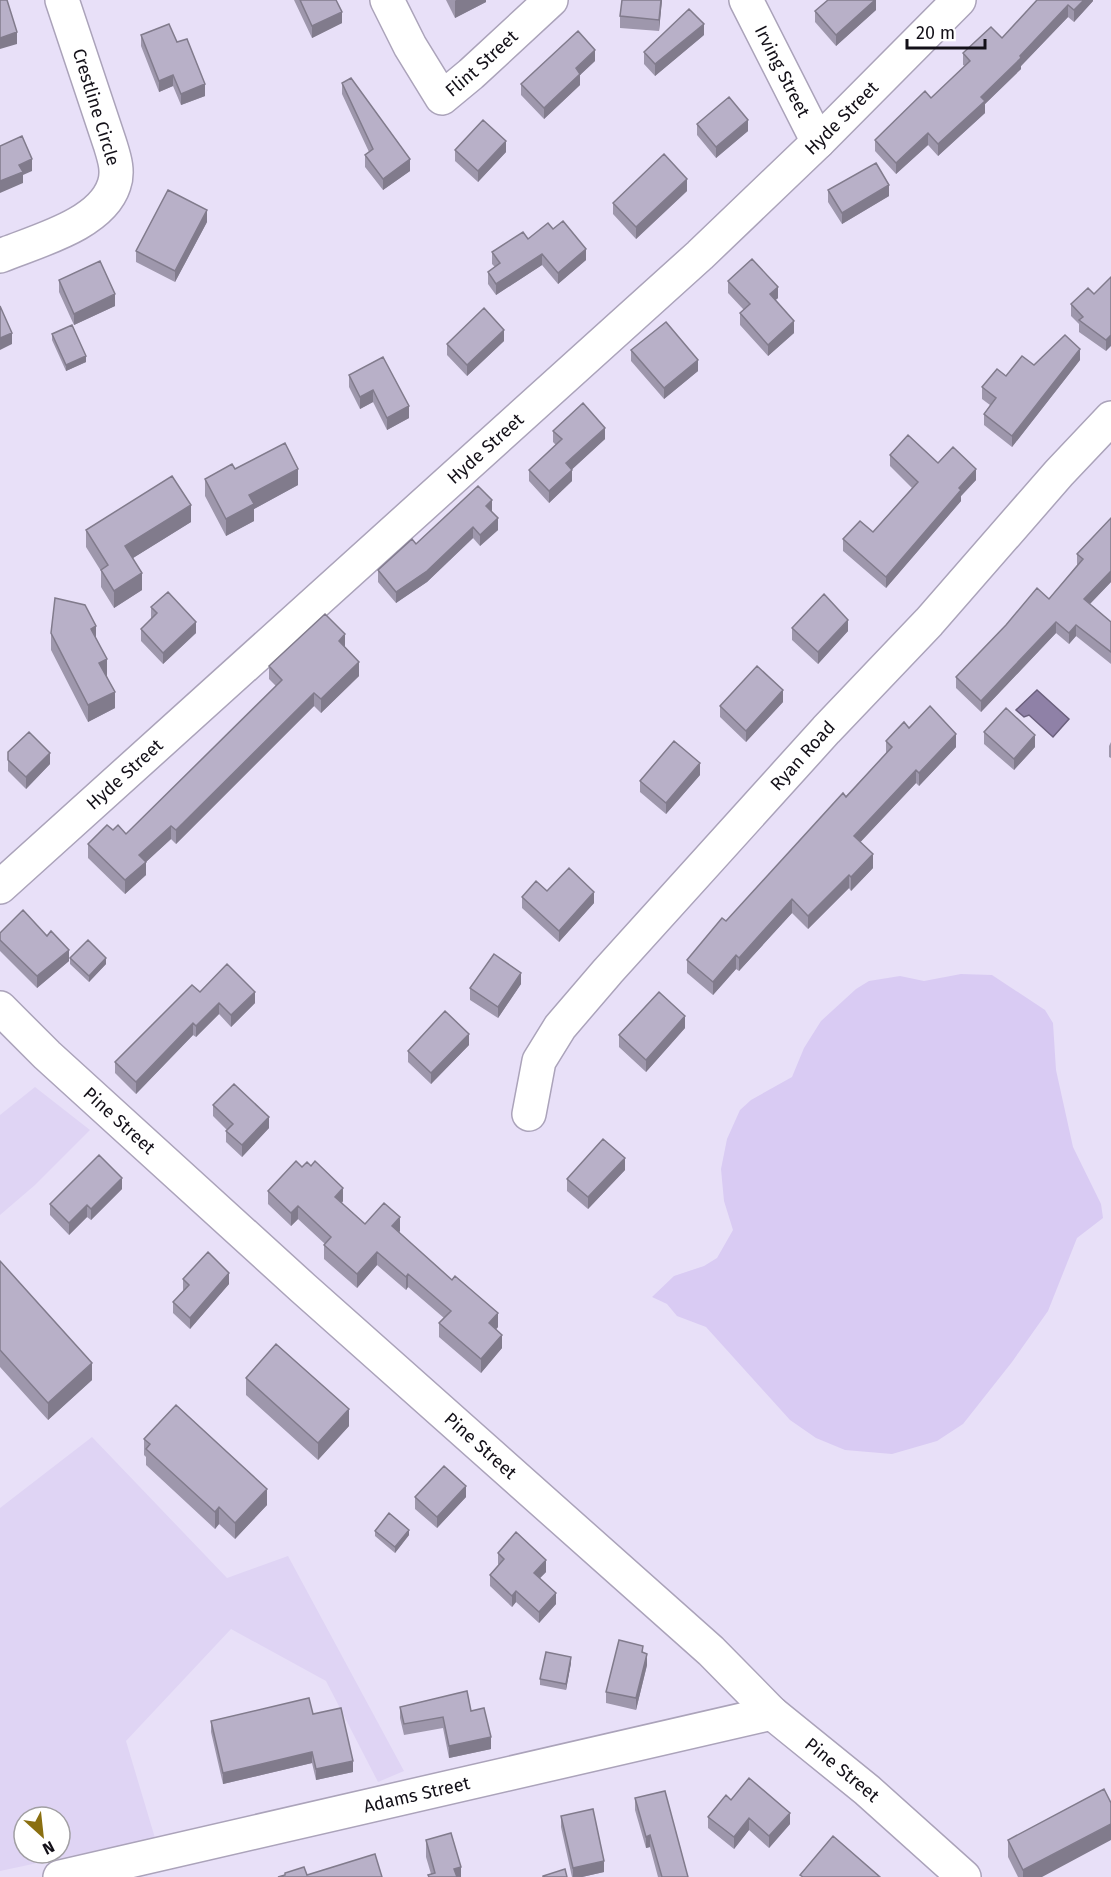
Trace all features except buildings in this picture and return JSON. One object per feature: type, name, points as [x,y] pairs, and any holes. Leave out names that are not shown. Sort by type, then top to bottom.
[{"type":"street","name":"Crestline Circle","points":[[0,256],[89,218],[106,201],[115,184],[116,166],[110,144],[62,0]]},
{"type":"street","name":"Flint Street","points":[[387,0],[410,46],[442,98],[551,0]]},
{"type":"street","name":"Irving Street","points":[[746,0],[818,142]]},
{"type":"street","name":"Hyde Street","points":[[0,886],[700,255],[818,142],[959,0]]},
{"type":"street","name":"Ryan Road","points":[[529,1114],[539,1061],[560,1027],[615,963],[826,730],[929,622],[1059,473],[1111,418]]},
{"type":"street","name":"Pine Street","points":[[0,1008],[47,1055],[313,1297],[711,1651],[772,1713],[867,1790],[964,1877]]},
{"type":"street","name":"Adams Street","points":[[60,1877],[772,1713]]},
{"type":"shaded area","points":[[1037,690],[1069,719],[1053,737],[1029,715],[1024,717],[1016,710]]},
{"type":"shaded area","points":[[961,974],[992,975],[1045,1010],[1053,1023],[1056,1070],[1073,1147],[1101,1204],[1103,1218],[1077,1238],[1048,1311],[1012,1362],[963,1424],[937,1441],[892,1454],[845,1450],[816,1438],[790,1420],[706,1327],[677,1316],[667,1304],[652,1297],[674,1276],[704,1266],[717,1258],[733,1230],[724,1201],[721,1169],[727,1139],[740,1110],[751,1100],[792,1077],[804,1048],[821,1021],[856,989],[869,981],[900,976],[924,981]]},
{"type":"shaded area","points":[[35,1087],[90,1130],[35,1185],[0,1215],[0,1115]]},
{"type":"shaded area","points":[[92,1437],[227,1578],[288,1556],[404,1771],[378,1782],[326,1681],[231,1629],[126,1741],[155,1838],[72,1856],[72,1805],[12,1805],[12,1865],[28,1865],[0,1871],[0,1508]]}]
